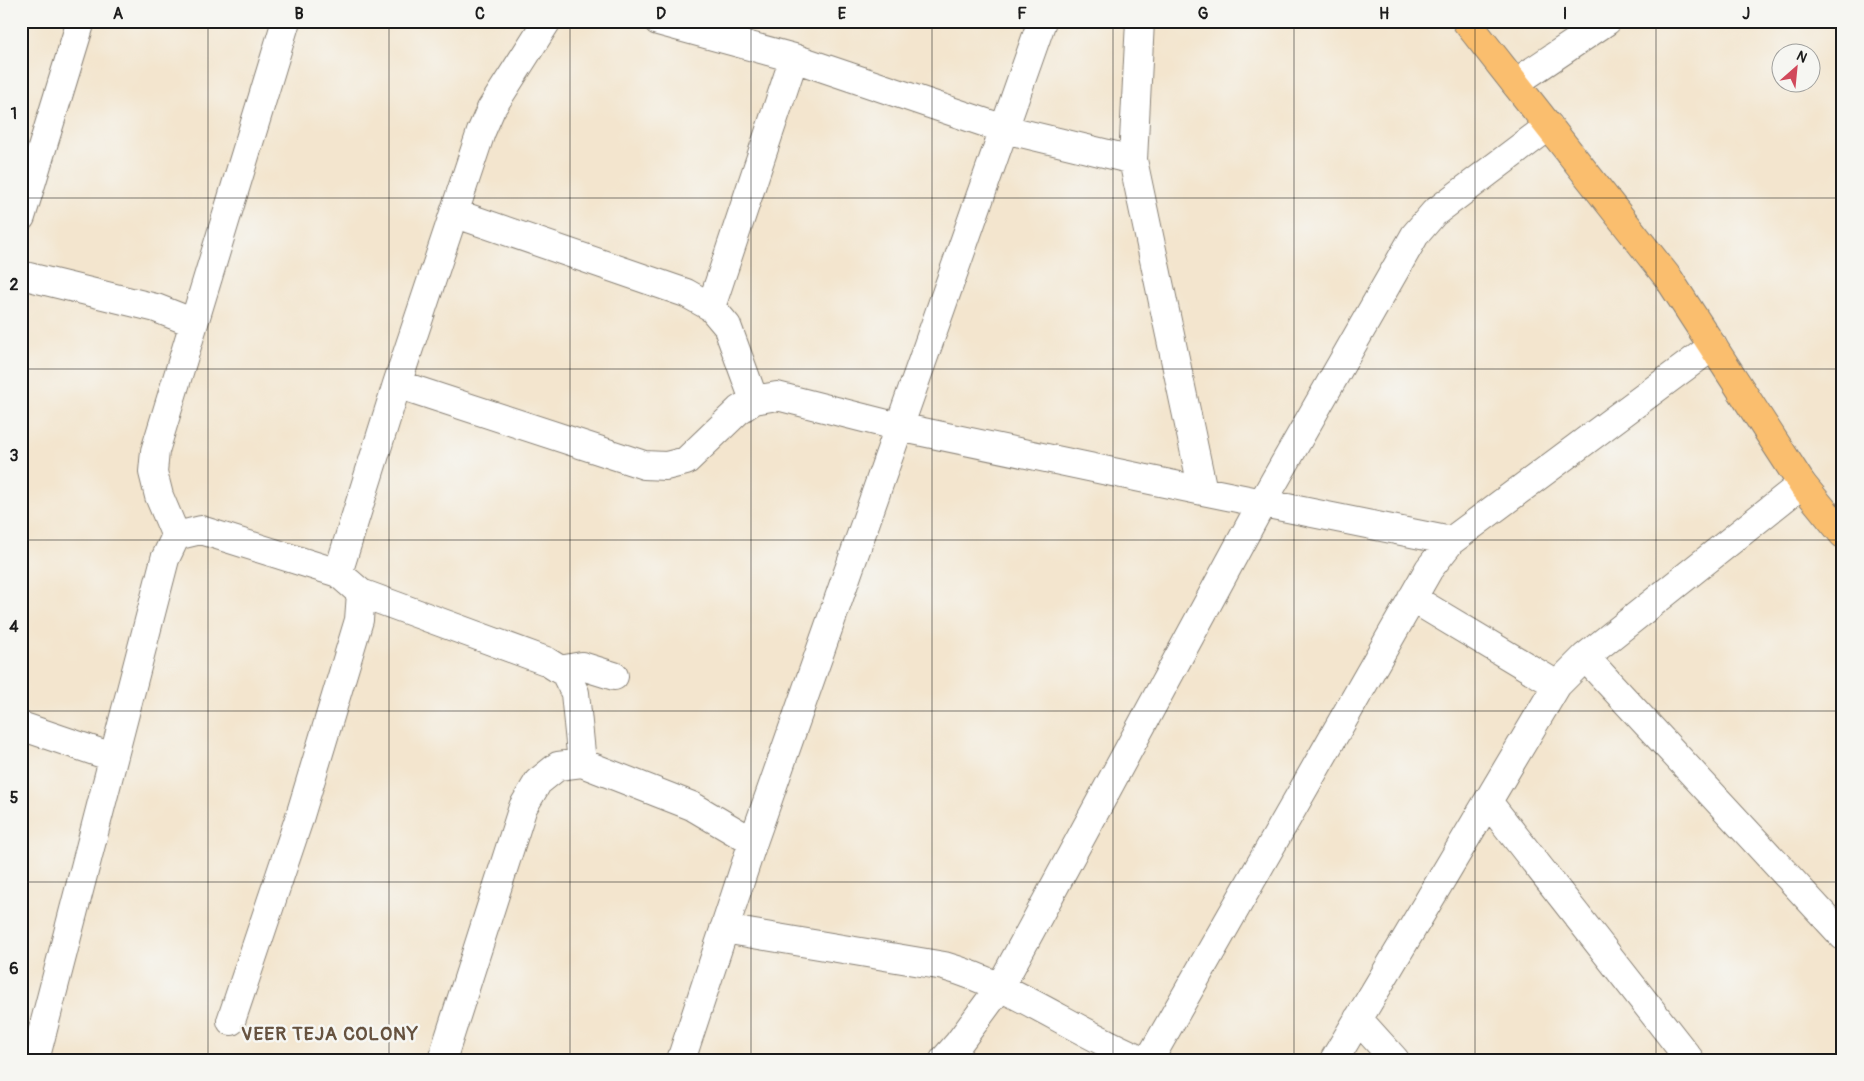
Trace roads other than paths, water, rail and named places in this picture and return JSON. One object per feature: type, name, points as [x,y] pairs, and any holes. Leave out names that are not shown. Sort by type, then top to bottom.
[{"type":"main road","points":[[1466,21],[1669,279],[1802,484],[1843,534]]},
{"type":"street","points":[[21,217],[80,21]]},
{"type":"street","points":[[35,1060],[101,810],[112,757],[165,559],[176,536],[159,496],[153,472],[155,451],[286,21]]},
{"type":"street","points":[[338,573],[396,384],[481,132],[491,109],[547,21]]},
{"type":"street","points":[[658,21],[794,58],[1004,129],[1133,160]]},
{"type":"street","points":[[681,1060],[752,842],[1042,21]]},
{"type":"street","points":[[1140,21],[1133,160],[1203,491]]},
{"type":"street","points":[[1516,83],[1607,21]]},
{"type":"street","points":[[711,307],[794,58]]},
{"type":"street","points":[[944,1060],[1000,987],[1262,503],[1414,236],[1434,213],[1549,126]]},
{"type":"street","points":[[454,214],[686,293],[711,307],[727,326],[754,400]]},
{"type":"street","points":[[21,275],[156,308],[194,323]]},
{"type":"street","points":[[1149,1060],[1412,598],[1429,570],[1451,541],[1713,346]]},
{"type":"street","points":[[396,384],[644,465],[666,466],[686,461],[739,410],[754,400],[777,396],[899,427],[1451,541]]},
{"type":"street","points":[[1334,1060],[1557,685],[1585,657],[1802,484]]},
{"type":"street","points":[[176,536],[201,530],[338,573],[361,593],[546,661],[565,673],[575,693],[582,763]]},
{"type":"street","points":[[231,1020],[299,820],[359,620],[361,593]]},
{"type":"street","points":[[1412,598],[1557,685]]},
{"type":"street","points":[[1585,657],[1843,936]]},
{"type":"street","points":[[560,670],[582,666],[614,676]]},
{"type":"street","points":[[21,726],[112,757]]},
{"type":"street","points":[[442,1060],[523,807],[538,782],[558,766],[582,763],[692,806],[752,842]]},
{"type":"street","points":[[1488,802],[1690,1060]]},
{"type":"street","points":[[724,929],[944,966],[966,972],[1000,987],[1115,1048],[1143,1060]]},
{"type":"street","points":[[1358,1019],[1395,1060]]},
{"type":"district","name":"VEER TEJA COLONY","points":[[330,1034]]}]
